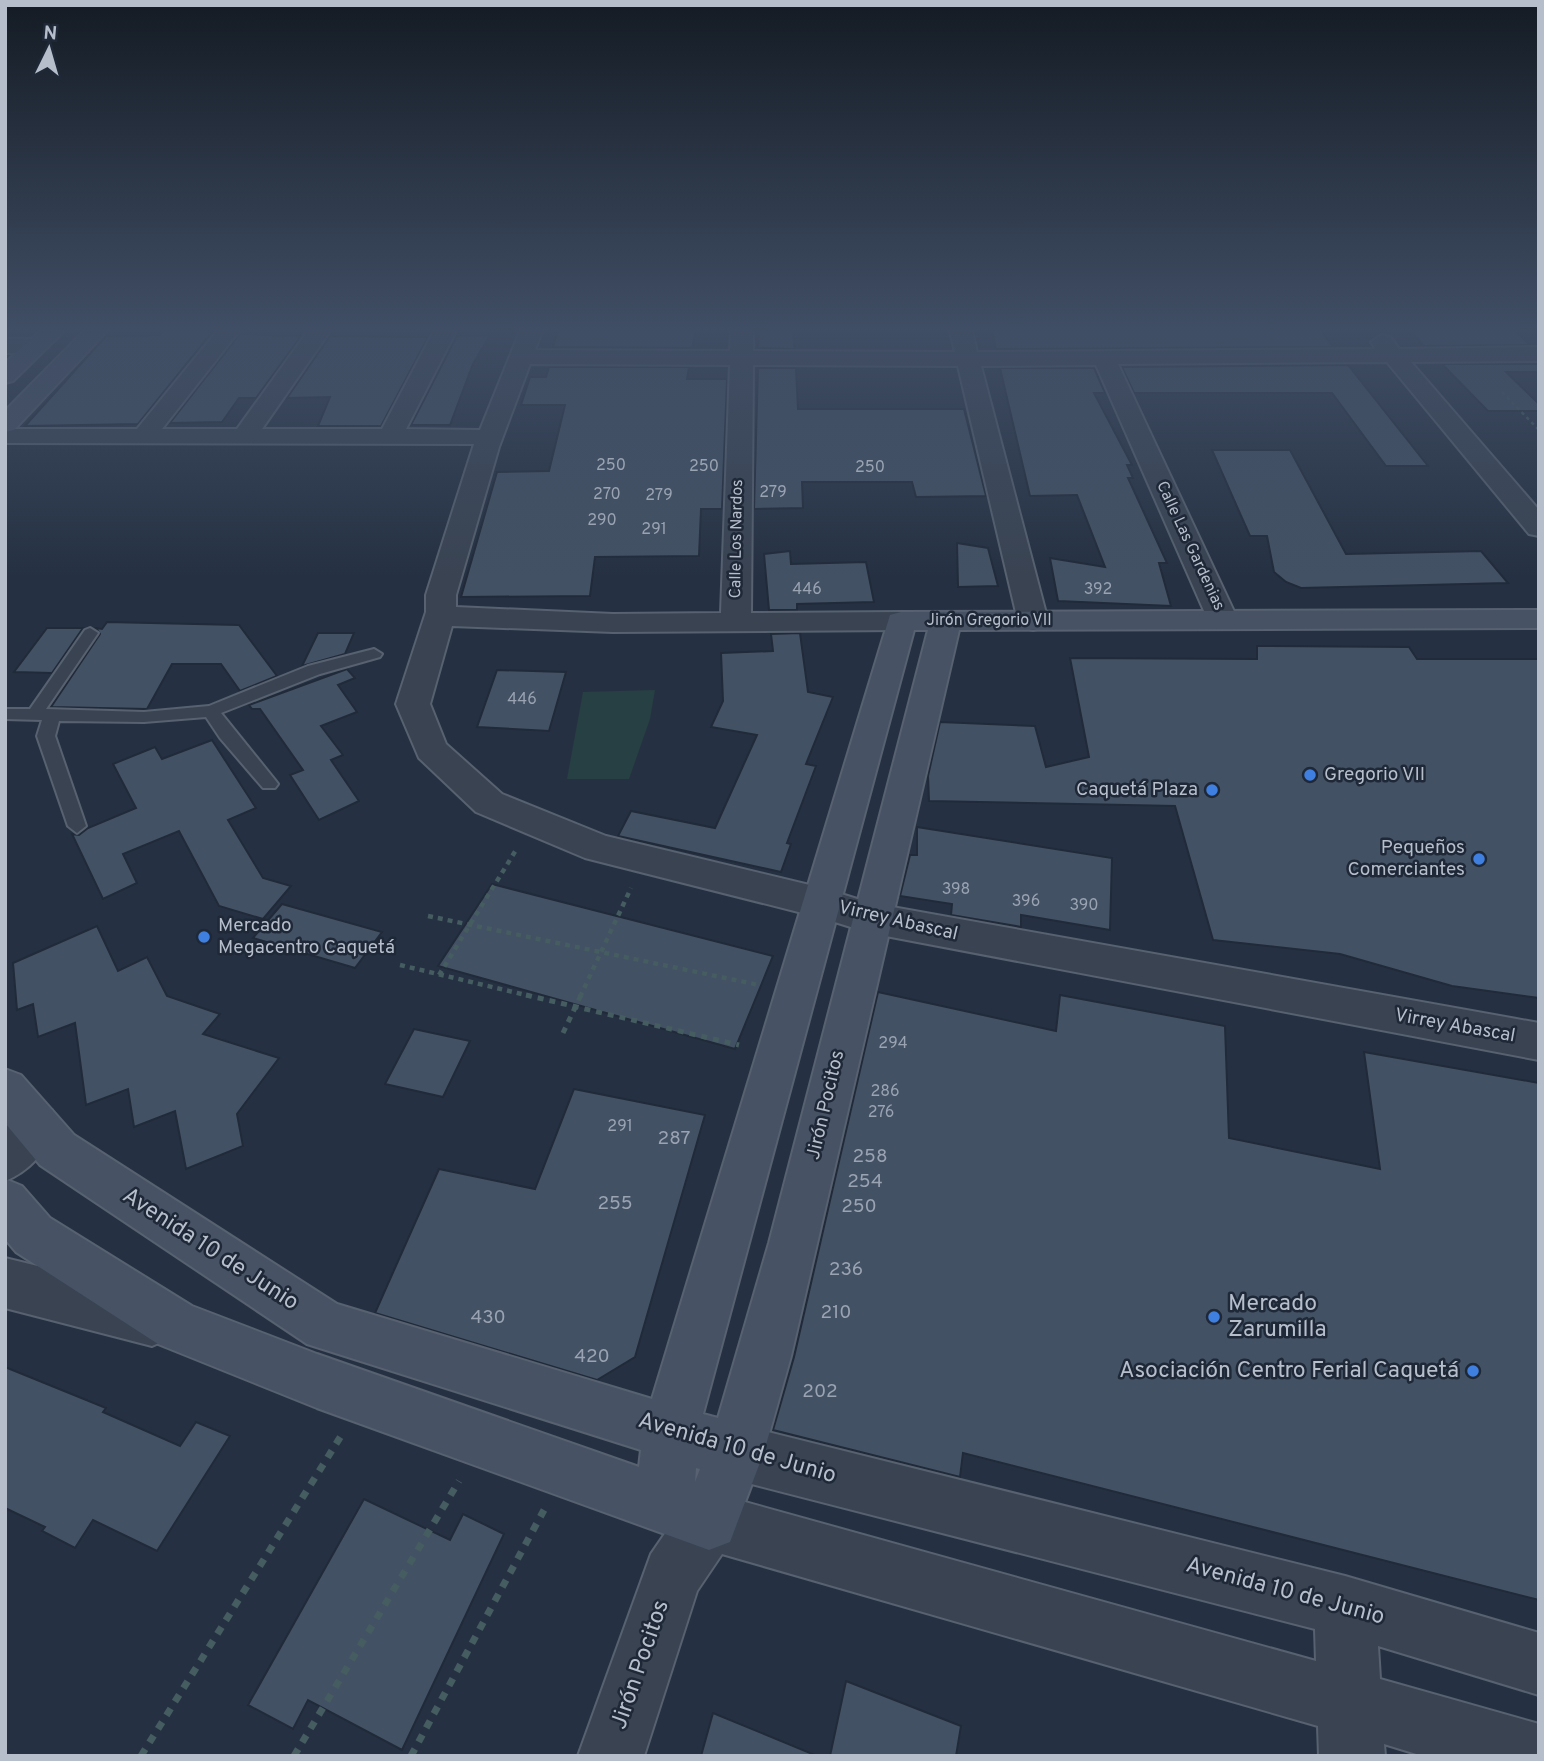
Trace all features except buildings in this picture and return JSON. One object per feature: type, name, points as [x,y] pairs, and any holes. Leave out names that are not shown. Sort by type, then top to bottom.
[{"type":"street","points":[[144,436],[162,413]]},
{"type":"street","points":[[244,437],[261,413]]},
{"type":"street","points":[[390,438],[403,413]]},
{"type":"street","name":"Virrey Abascal","points":[[500,413],[441,595],[442,612],[413,704],[431,750],[489,803],[598,848],[822,903],[870,918],[1539,1042]]},
{"type":"street","name":"Calle Los Nardos","points":[[736,621],[739,413]]},
{"type":"street","points":[[981,413],[1033,621]]},
{"type":"street","name":"Calle Las Gardenias","points":[[1129,413],[1223,620]]},
{"type":"street","points":[[1442,413],[1539,528]]},
{"type":"street","points":[[5,436],[490,437]]},
{"type":"street","name":"Jirón Gregorio VII","points":[[442,612],[460,619],[1539,620]]},
{"type":"street","points":[[687,1513],[670,1432],[901,621]]},
{"type":"street","name":"Jirón Pocitos","points":[[611,1756],[672,1575],[687,1513],[736,1452],[800,1214],[870,918],[946,621]]},
{"type":"street","name":"Avenida 10 de Junio","points":[[16,1124],[325,1326],[736,1452],[1345,1606],[1539,1664]]},
{"type":"street","points":[[5,1202],[33,1235],[176,1326]]},
{"type":"street","points":[[5,1283],[176,1326],[364,1398],[687,1513],[1351,1730],[1538,1756]]},
{"type":"street","points":[[1345,1606],[1351,1730]]},
{"type":"lane","points":[[34,715],[90,633]]},
{"type":"lane","points":[[5,715],[144,718],[211,711],[314,670],[374,654]]},
{"type":"lane","points":[[211,711],[226,734],[269,784]]},
{"type":"lane","points":[[54,716],[46,728],[46,736],[77,826]]},
{"type":"path","points":[[1523,413],[1539,430]]},
{"type":"path","points":[[439,975],[534,822]]},
{"type":"path","points":[[563,1033],[644,859]]},
{"type":"path","points":[[428,916],[796,992]]},
{"type":"path","points":[[400,965],[779,1055]]},
{"type":"path","points":[[141,1756],[364,1398]]},
{"type":"path","points":[[294,1756],[483,1441]]},
{"type":"path","points":[[411,1756],[566,1470]]},
{"type":"green space","points":[[655,690],[650,719],[629,779],[567,779],[583,692]]},
{"type":"place","name":"Gregorio VII","points":[[1310,775]]},
{"type":"place","name":"Caquetá Plaza","points":[[1212,790]]},
{"type":"place","name":"Pequeños Comerciantes","points":[[1479,859]]},
{"type":"place","name":"Mercado Megacentro Caquetá","points":[[204,937]]},
{"type":"place","name":"Mercado Zarumilla","points":[[1214,1317]]},
{"type":"place","name":"Asociación Centro Ferial Caquetá","points":[[1473,1371]]}]
